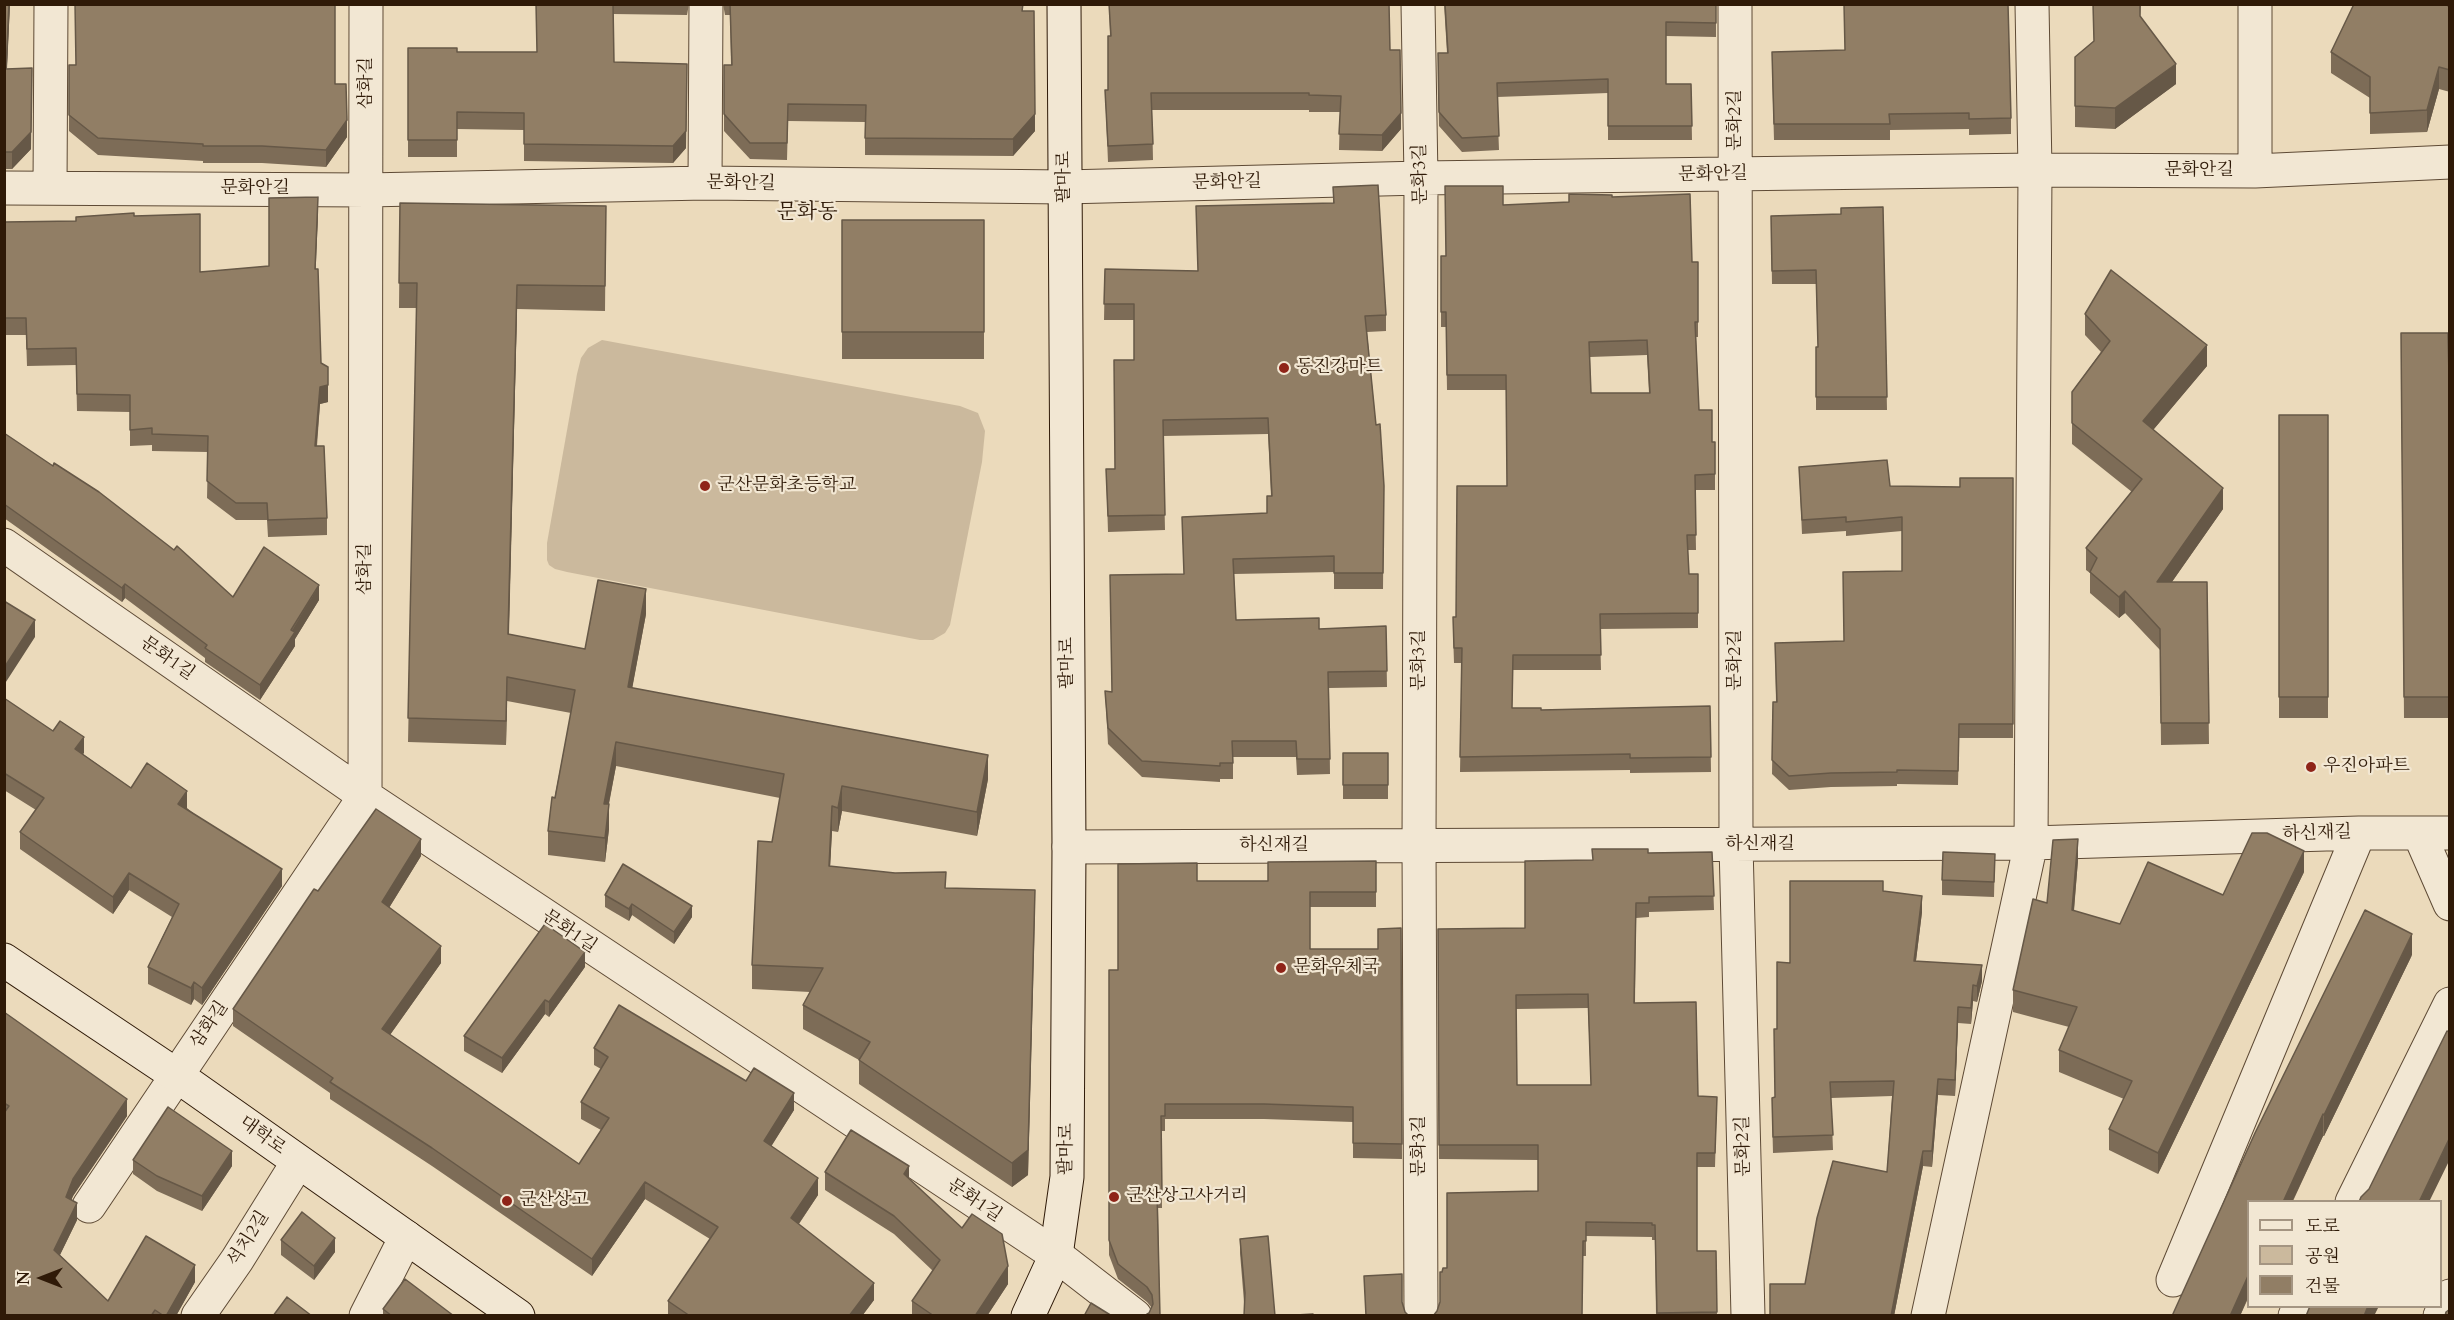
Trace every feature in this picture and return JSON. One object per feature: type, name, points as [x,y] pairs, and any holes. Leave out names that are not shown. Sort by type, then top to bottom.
[{"type":"street","points":[[50,188],[51,4]]},
{"type":"street","name":"삼화길","points":[[89,1206],[365,796],[366,4]]},
{"type":"street","points":[[705,183],[706,4]]},
{"type":"street","name":"팔마로","points":[[1028,1316],[1056,1255],[1067,1177],[1070,848],[1064,4]]},
{"type":"street","name":"문화3길","points":[[1418,4],[1421,178],[1419,845],[1421,1316]]},
{"type":"street","name":"문화2길","points":[[1735,4],[1736,845],[1748,1316]]},
{"type":"street","points":[[1928,1316],[2031,843],[2036,170],[2032,4]]},
{"type":"street","points":[[2255,4],[2255,171]]},
{"type":"street","name":"문화안길","points":[[4,188],[367,190],[705,183],[1065,187],[1421,178],[2036,170],[2255,171],[2450,162]]},
{"type":"street","name":"문화1길","points":[[4,545],[365,796],[1056,1255],[1135,1316]]},
{"type":"street","points":[[2173,1280],[2359,833]]},
{"type":"street","name":"하신재길","points":[[1070,848],[2031,843],[2359,833],[2434,833]]},
{"type":"street","points":[[2434,833],[2450,904]]},
{"type":"street","name":"대학로","points":[[4,960],[176,1075],[518,1316]]},
{"type":"street","points":[[2353,1200],[2450,1004]]},
{"type":"street","name":"석치2길","points":[[198,1316],[237,1260],[298,1162]]},
{"type":"street","points":[[366,1316],[406,1237]]},
{"type":"street","points":[[2440,1316],[2450,1296]]},
{"type":"green space","points":[[602,340],[960,406],[978,413],[985,431],[982,462],[950,625],[945,633],[933,640],[920,640],[567,572],[549,565],[547,543],[577,374],[581,358],[588,348]]},
{"type":"building","points":[[4,4],[9,4],[6,69],[32,68],[31,132],[12,152],[4,152]]},
{"type":"building","points":[[75,4],[335,4],[335,84],[346,84],[347,120],[326,150],[262,146],[203,146],[203,144],[98,138],[69,115],[69,65],[76,65]]},
{"type":"building","points":[[536,4],[613,4],[614,62],[687,64],[686,131],[673,146],[524,144],[524,113],[457,112],[457,140],[408,140],[408,48],[457,48],[457,52],[537,52]]},
{"type":"building","points":[[730,4],[1023,4],[1022,11],[1034,11],[1035,114],[1013,139],[865,138],[866,105],[788,104],[787,143],[750,143],[724,114],[724,65],[732,65]]},
{"type":"building","points":[[1109,4],[1389,4],[1390,50],[1400,50],[1401,113],[1382,135],[1339,134],[1341,96],[1309,95],[1309,93],[1151,93],[1153,144],[1108,146],[1105,90],[1108,90],[1108,36],[1111,36]]},
{"type":"building","points":[[1445,4],[1716,4],[1716,23],[1666,22],[1666,84],[1691,84],[1692,126],[1608,126],[1608,79],[1497,83],[1499,136],[1462,138],[1439,112],[1438,53],[1448,53]]},
{"type":"building","points":[[1844,4],[2008,4],[2011,118],[1969,119],[1969,113],[1889,114],[1890,124],[1774,124],[1772,52],[1845,50]]},
{"type":"building","points":[[2093,4],[2140,4],[2140,16],[2176,64],[2115,108],[2075,106],[2075,57],[2094,41]]},
{"type":"building","points":[[2354,4],[2445,4],[2450,7],[2450,70],[2439,67],[2427,110],[2370,113],[2370,77],[2331,52]]},
{"type":"building","points":[[1378,185],[1386,315],[1365,316],[1376,425],[1380,424],[1384,486],[1383,573],[1334,573],[1334,556],[1233,559],[1236,620],[1319,618],[1319,629],[1386,626],[1387,671],[1328,672],[1330,759],[1297,759],[1296,741],[1232,741],[1233,763],[1220,763],[1220,766],[1142,761],[1108,728],[1105,691],[1112,692],[1110,575],[1184,574],[1182,517],[1267,513],[1267,496],[1272,496],[1268,418],[1163,420],[1165,515],[1108,516],[1106,469],[1115,469],[1114,360],[1134,360],[1134,304],[1104,304],[1105,269],[1198,271],[1196,206],[1334,203],[1333,187]]},
{"type":"building","points":[[1445,186],[1503,186],[1503,205],[1569,202],[1569,194],[1612,195],[1612,197],[1690,194],[1692,262],[1698,262],[1698,322],[1695,322],[1699,410],[1712,410],[1712,442],[1715,442],[1715,474],[1695,475],[1696,535],[1687,535],[1689,574],[1698,574],[1698,613],[1600,614],[1601,655],[1513,655],[1512,708],[1541,708],[1541,710],[1710,706],[1711,757],[1630,758],[1630,754],[1460,757],[1462,648],[1454,648],[1453,617],[1456,617],[1457,486],[1507,486],[1506,375],[1447,375],[1446,312],[1441,312],[1441,256],[1446,256]],"holes":[[[1647,340],[1650,393],[1591,393],[1589,342]]]},
{"type":"building","points":[[318,197],[315,269],[318,269],[321,363],[328,367],[328,385],[320,387],[315,446],[324,446],[327,518],[268,520],[267,503],[236,503],[207,481],[208,436],[152,434],[152,428],[130,430],[130,395],[77,394],[76,348],[27,349],[26,318],[4,318],[4,222],[76,221],[76,217],[134,213],[134,216],[200,214],[200,272],[269,266],[269,198]]},
{"type":"building","points":[[400,203],[606,206],[605,286],[517,285],[508,634],[585,649],[598,580],[646,589],[628,687],[988,755],[977,812],[842,786],[838,808],[832,806],[829,866],[895,873],[946,872],[945,888],[1035,890],[1028,1150],[1012,1163],[859,1060],[870,1042],[803,1005],[823,968],[752,965],[758,841],[772,842],[784,774],[616,742],[604,804],[609,804],[605,838],[548,831],[552,797],[555,798],[575,690],[507,677],[506,721],[408,718],[417,283],[399,283]]},
{"type":"building","points":[[1883,207],[1887,397],[1816,397],[1816,347],[1818,347],[1816,270],[1772,271],[1771,216],[1841,214],[1841,208]]},
{"type":"building","points":[[842,220],[984,220],[984,332],[842,332]]},
{"type":"building","points":[[2111,270],[2207,345],[2143,421],[2223,488],[2157,582],[2207,582],[2209,723],[2161,723],[2160,629],[2125,591],[2119,597],[2090,572],[2097,558],[2086,548],[2142,479],[2072,423],[2072,392],[2110,341],[2085,314]]},
{"type":"building","points":[[2401,333],[2448,333],[2450,697],[2404,697]]},
{"type":"building","points":[[2279,415],[2328,415],[2328,697],[2279,697]]},
{"type":"building","points":[[4,433],[53,466],[54,463],[99,492],[174,550],[177,546],[233,597],[264,547],[319,585],[291,630],[295,632],[260,685],[205,648],[207,645],[125,584],[122,588],[4,504]]},
{"type":"building","points":[[1887,460],[1890,486],[1960,487],[1960,478],[2013,478],[2013,724],[1959,724],[1958,771],[1897,770],[1897,772],[1789,776],[1772,760],[1773,702],[1777,702],[1775,643],[1844,641],[1843,572],[1902,571],[1902,517],[1846,522],[1846,517],[1802,520],[1799,467]]},
{"type":"building","points":[[4,601],[35,620],[4,668]]},
{"type":"building","points":[[4,698],[53,731],[60,721],[84,737],[75,749],[131,788],[147,763],[187,791],[178,804],[282,869],[202,988],[194,982],[191,988],[148,967],[179,904],[129,873],[113,897],[20,832],[44,798],[4,773]]},
{"type":"building","points":[[1343,753],[1388,753],[1388,785],[1343,785]]},
{"type":"building","points":[[376,809],[421,839],[382,902],[441,946],[382,1029],[579,1164],[609,1118],[581,1102],[608,1057],[594,1048],[619,1005],[746,1081],[754,1068],[794,1093],[764,1141],[818,1178],[791,1218],[874,1283],[849,1316],[690,1316],[668,1301],[718,1227],[645,1182],[592,1259],[432,1148],[330,1082],[333,1078],[233,1009],[314,889],[318,891]]},
{"type":"building","points":[[2252,833],[2267,833],[2304,851],[2158,1153],[2109,1129],[2132,1081],[2059,1050],[2077,1007],[2013,990],[2033,899],[2047,903],[2053,840],[2078,839],[2072,910],[2120,924],[2148,862],[2223,895]]},
{"type":"building","points":[[1592,849],[1648,849],[1648,853],[1712,852],[1714,896],[1649,897],[1649,903],[1636,903],[1634,1003],[1696,1002],[1698,1096],[1717,1097],[1715,1153],[1697,1153],[1697,1251],[1716,1251],[1717,1312],[1657,1313],[1655,1225],[1652,1223],[1586,1222],[1586,1241],[1583,1241],[1582,1316],[1433,1316],[1440,1302],[1440,1272],[1443,1268],[1447,1268],[1447,1193],[1538,1191],[1538,1145],[1439,1145],[1438,929],[1525,928],[1525,861],[1593,860]],"holes":[[[1588,994],[1591,1085],[1517,1085],[1516,995]]]},
{"type":"building","points":[[1943,852],[1995,854],[1994,882],[1942,880]]},
{"type":"building","points":[[1376,861],[1376,892],[1310,892],[1310,949],[1378,949],[1378,929],[1401,928],[1402,1144],[1353,1143],[1353,1107],[1165,1104],[1165,1116],[1161,1116],[1162,1193],[1157,1193],[1160,1316],[1144,1316],[1149,1313],[1153,1304],[1152,1295],[1147,1287],[1118,1264],[1109,1240],[1109,970],[1118,970],[1118,864],[1197,863],[1197,881],[1268,881],[1268,862]]},
{"type":"building","points":[[623,864],[692,906],[674,932],[632,904],[629,909],[605,895]]},
{"type":"building","points":[[1790,881],[1883,881],[1883,891],[1922,896],[1914,961],[1982,965],[1977,986],[1973,985],[1971,1008],[1958,1007],[1955,1080],[1938,1079],[1932,1151],[1923,1151],[1891,1316],[1770,1316],[1770,1284],[1805,1284],[1817,1218],[1833,1161],[1887,1172],[1894,1081],[1830,1082],[1833,1135],[1773,1137],[1772,1098],[1775,1097],[1774,1029],[1777,1029],[1777,962],[1790,963]]},
{"type":"building","points":[[2365,910],[2412,934],[2323,1114],[2284,1200],[2247,1200],[2247,1278],[2230,1316],[2172,1316],[2255,1133]]},
{"type":"building","points":[[545,924],[585,952],[549,1002],[545,1000],[502,1058],[464,1036]]},
{"type":"building","points":[[4,1012],[127,1099],[73,1179],[66,1197],[77,1203],[54,1250],[108,1301],[146,1236],[195,1265],[166,1316],[155,1310],[151,1316],[4,1316],[4,1113],[9,1106],[4,1103]]},
{"type":"building","points":[[2447,1031],[2450,1032],[2450,1137],[2420,1200],[2360,1200],[2369,1189]]},
{"type":"building","points":[[168,1107],[232,1151],[202,1196],[157,1176],[133,1160]]},
{"type":"building","points":[[851,1130],[909,1166],[904,1174],[962,1228],[972,1214],[1002,1234],[1008,1266],[975,1316],[934,1316],[912,1301],[940,1260],[894,1216],[825,1172]]},
{"type":"building","points":[[302,1212],[335,1238],[314,1266],[281,1240]]},
{"type":"building","points":[[1268,1236],[1275,1316],[1244,1316],[1245,1293],[1240,1239]]},
{"type":"building","points":[[1402,1274],[1402,1302],[1409,1316],[1366,1316],[1364,1276]]},
{"type":"building","points":[[405,1279],[454,1316],[392,1316],[383,1309]]},
{"type":"building","points":[[287,1297],[312,1316],[273,1316]]},
{"type":"building","points":[[1091,1303],[1112,1316],[1084,1316]]},
{"type":"building","points":[[2309,1308],[2367,1308],[2364,1316],[2306,1316]]},
{"type":"building","points":[[2450,1309],[2450,1316],[2445,1316],[2446,1312]]},
{"type":"building","points":[[1313,1314],[1313,1316],[1279,1316]]},
{"type":"place","name":"동진강마트","points":[[1284,368]]},
{"type":"place","name":"군산문화초등학교","points":[[705,486]]},
{"type":"place","name":"우진아파트","points":[[2311,767]]},
{"type":"place","name":"문화우체국","points":[[1281,968]]},
{"type":"place","name":"군산상고사거리","points":[[1114,1197]]},
{"type":"place","name":"군산상고","points":[[507,1201]]},
{"type":"district","name":"문화동","points":[[807,213]]}]
